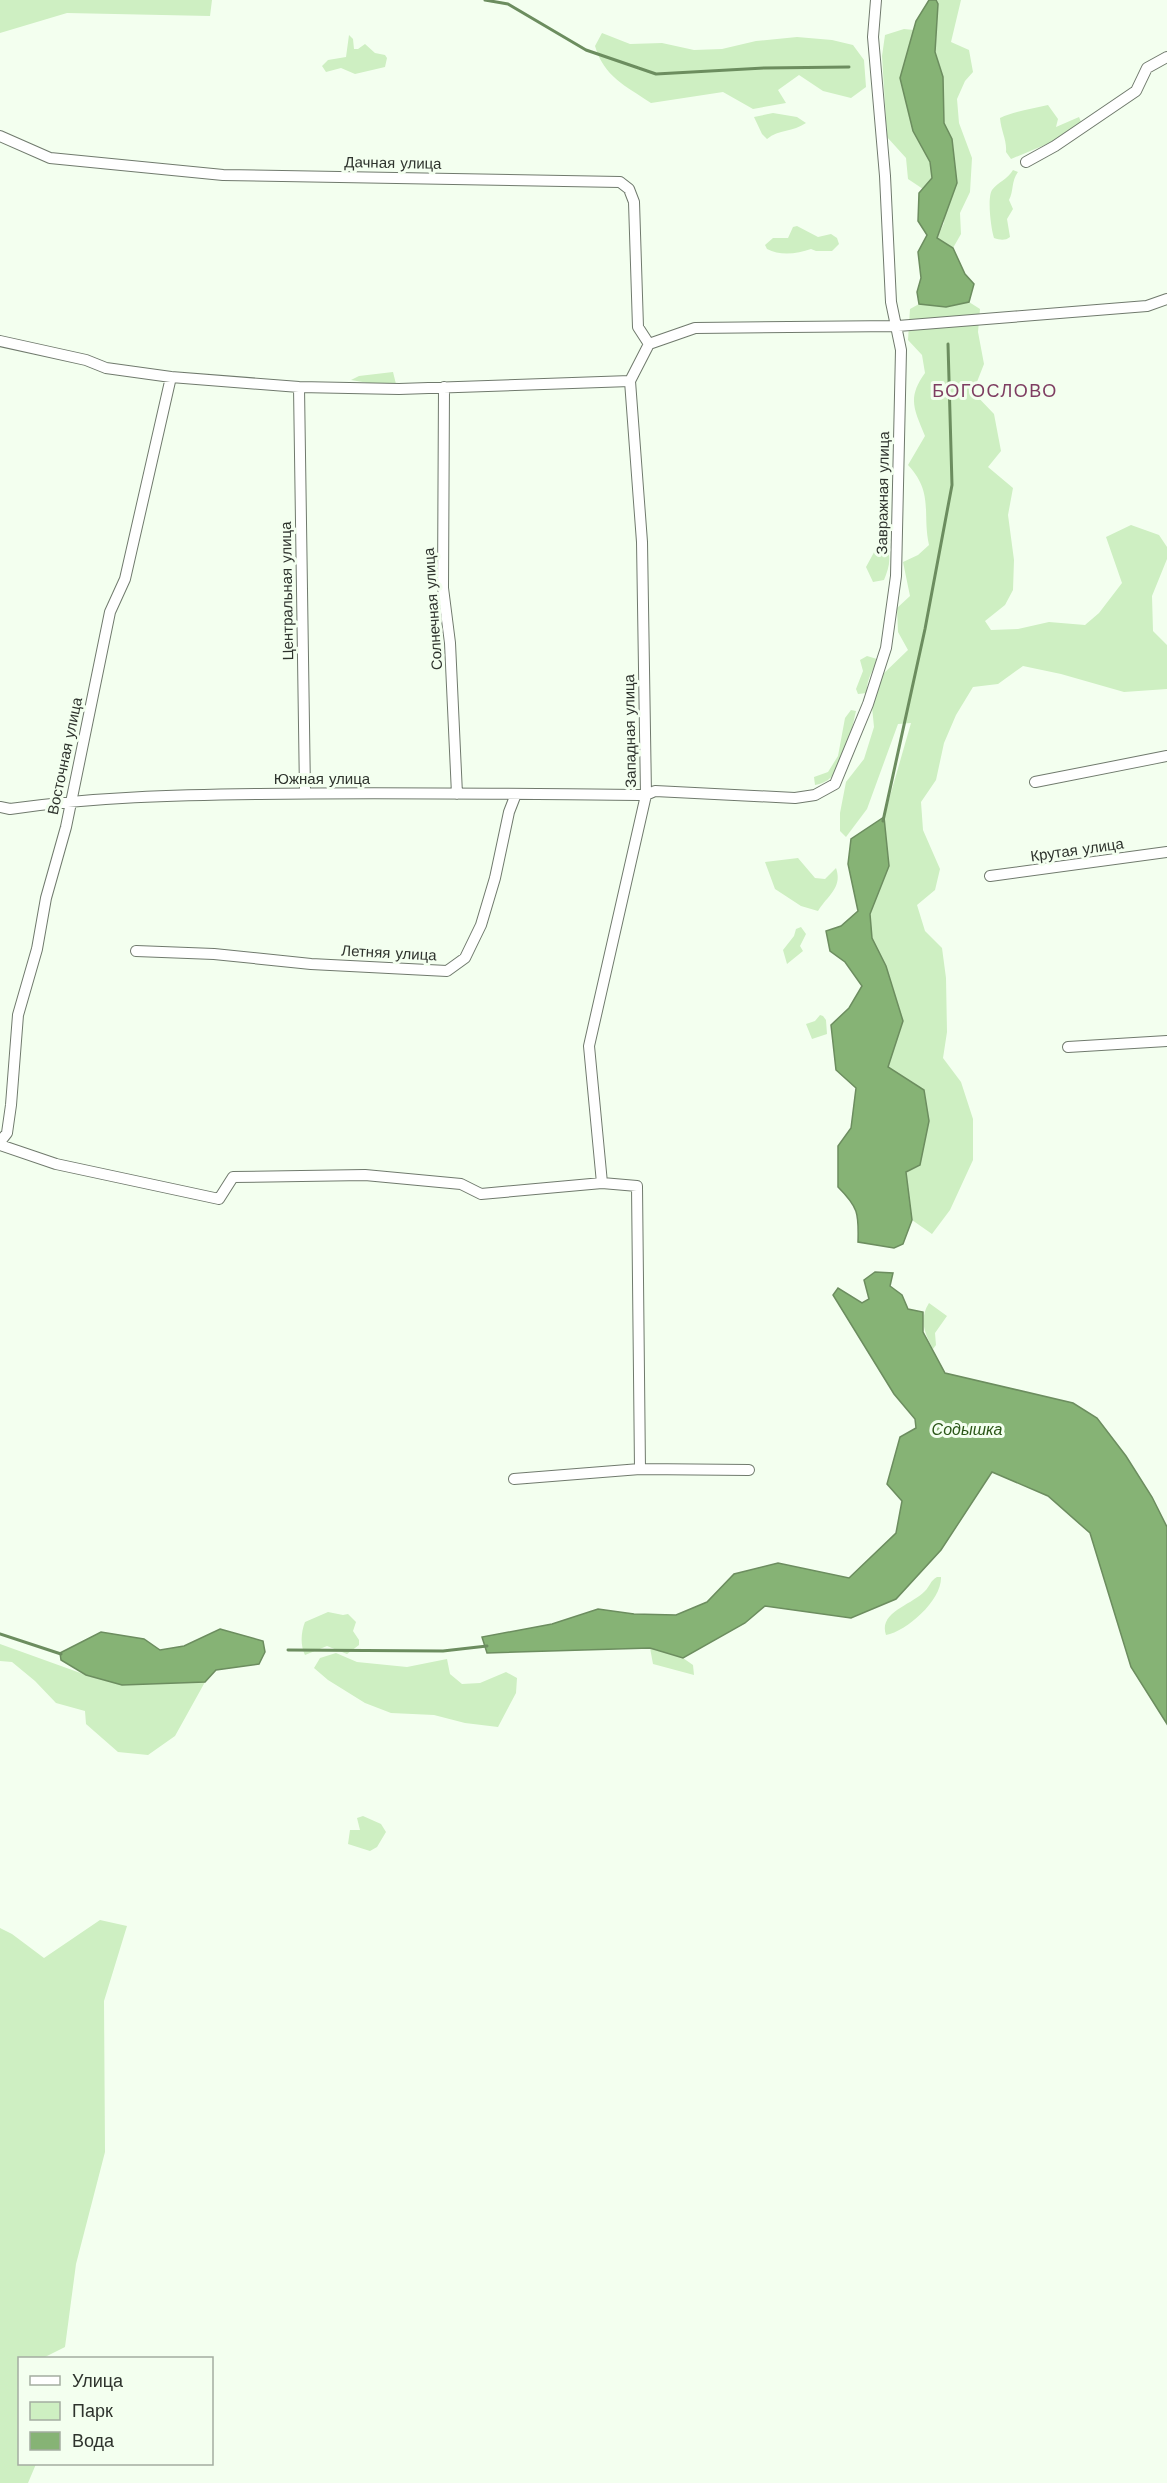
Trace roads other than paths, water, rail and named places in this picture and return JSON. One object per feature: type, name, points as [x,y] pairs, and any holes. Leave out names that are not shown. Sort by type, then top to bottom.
[{"type":"street","name":"Завражная улица","points":[[646,795],[655,791],[795,798],[815,795],[835,784],[868,704],[886,648],[896,576],[901,350],[898,326],[891,302],[885,176],[873,37],[876,0]]},
{"type":"street","points":[[1026,162],[1055,146],[1136,90],[1147,68],[1167,57]]},
{"type":"street","name":"Дачная улица","points":[[0,136],[50,158],[223,175],[620,182],[629,189],[634,202],[638,327],[649,344]]},
{"type":"street","points":[[0,341],[86,360],[106,368],[171,377],[298,387],[444,387],[630,381],[649,344],[695,328],[898,326],[1147,306],[1167,299]]},
{"type":"street","name":"Восточная улица","points":[[0,1144],[7,1133],[18,1015],[37,950],[46,898],[72,800],[110,612],[125,579],[171,377]]},
{"type":"street","name":"Западная улица","points":[[602,1183],[589,1046],[646,795],[642,542],[630,381]]},
{"type":"street","name":"Центральная улица","points":[[298,387],[305,793]]},
{"type":"street","name":"Солнечная улица","points":[[444,387],[443,588],[450,643],[457,794]]},
{"type":"street","points":[[1035,782],[1167,756]]},
{"type":"street","name":"Южная улица","points":[[0,807],[10,809],[72,800],[155,796],[305,793],[646,795]]},
{"type":"street","name":"Летняя улица","points":[[136,951],[214,954],[311,964],[447,971],[465,958],[481,925],[495,878],[509,812],[516,794]]},
{"type":"street","name":"Крутая улица","points":[[990,876],[1167,852]]},
{"type":"street","points":[[1068,1047],[1167,1041]]},
{"type":"street","points":[[0,1144],[56,1164],[219,1199],[232,1177],[365,1175],[461,1184],[481,1194],[602,1183],[637,1186],[639,1469]]},
{"type":"street","points":[[514,1479],[639,1469],[749,1470]]},
{"type":"water","points":[[929,0],[936,0],[938,4],[935,52],[943,77],[944,123],[952,139],[957,183],[937,238],[953,248],[965,274],[974,284],[969,302],[946,307],[919,304],[917,292],[921,278],[918,252],[927,235],[918,221],[919,193],[932,178],[930,162],[913,131],[900,78],[916,21]]},
{"type":"water","points":[[884,817],[889,866],[870,914],[872,938],[886,966],[903,1021],[888,1067],[924,1090],[929,1121],[920,1165],[906,1172],[912,1220],[903,1244],[894,1248],[858,1242],[856,1211],[838,1187],[838,1146],[851,1128],[856,1088],[836,1070],[831,1025],[849,1008],[862,986],[845,962],[830,951],[826,931],[841,926],[858,911],[848,864],[851,839]]},
{"type":"water","name":"Содышка","points":[[875,1272],[893,1273],[890,1286],[902,1295],[908,1309],[923,1312],[923,1332],[945,1373],[1073,1403],[1097,1418],[1126,1456],[1152,1497],[1167,1527],[1167,1724],[1131,1667],[1090,1533],[1048,1496],[992,1472],[941,1550],[896,1599],[851,1618],[765,1606],[745,1623],[683,1658],[650,1648],[487,1653],[482,1637],[552,1624],[598,1609],[634,1614],[676,1615],[707,1602],[734,1574],[778,1563],[849,1578],[896,1533],[902,1501],[887,1484],[900,1437],[916,1428],[915,1419],[894,1394],[833,1295],[838,1288],[862,1303],[869,1299],[864,1280]]},
{"type":"water","points":[[220,1629],[263,1641],[265,1652],[259,1664],[216,1670],[205,1682],[122,1685],[86,1675],[61,1660],[60,1653],[101,1632],[144,1639],[160,1650],[184,1646]]},
{"type":"waterway","points":[[485,0],[508,4],[586,50],[656,74],[764,68],[849,67]]},
{"type":"waterway","points":[[883,821],[925,629],[952,485],[948,344]]},
{"type":"waterway","points":[[0,1634],[61,1654]]},
{"type":"waterway","points":[[288,1650],[443,1651],[487,1646]]},
{"type":"district","name":"БОГОСЛОВО","points":[[995,391]]}]
